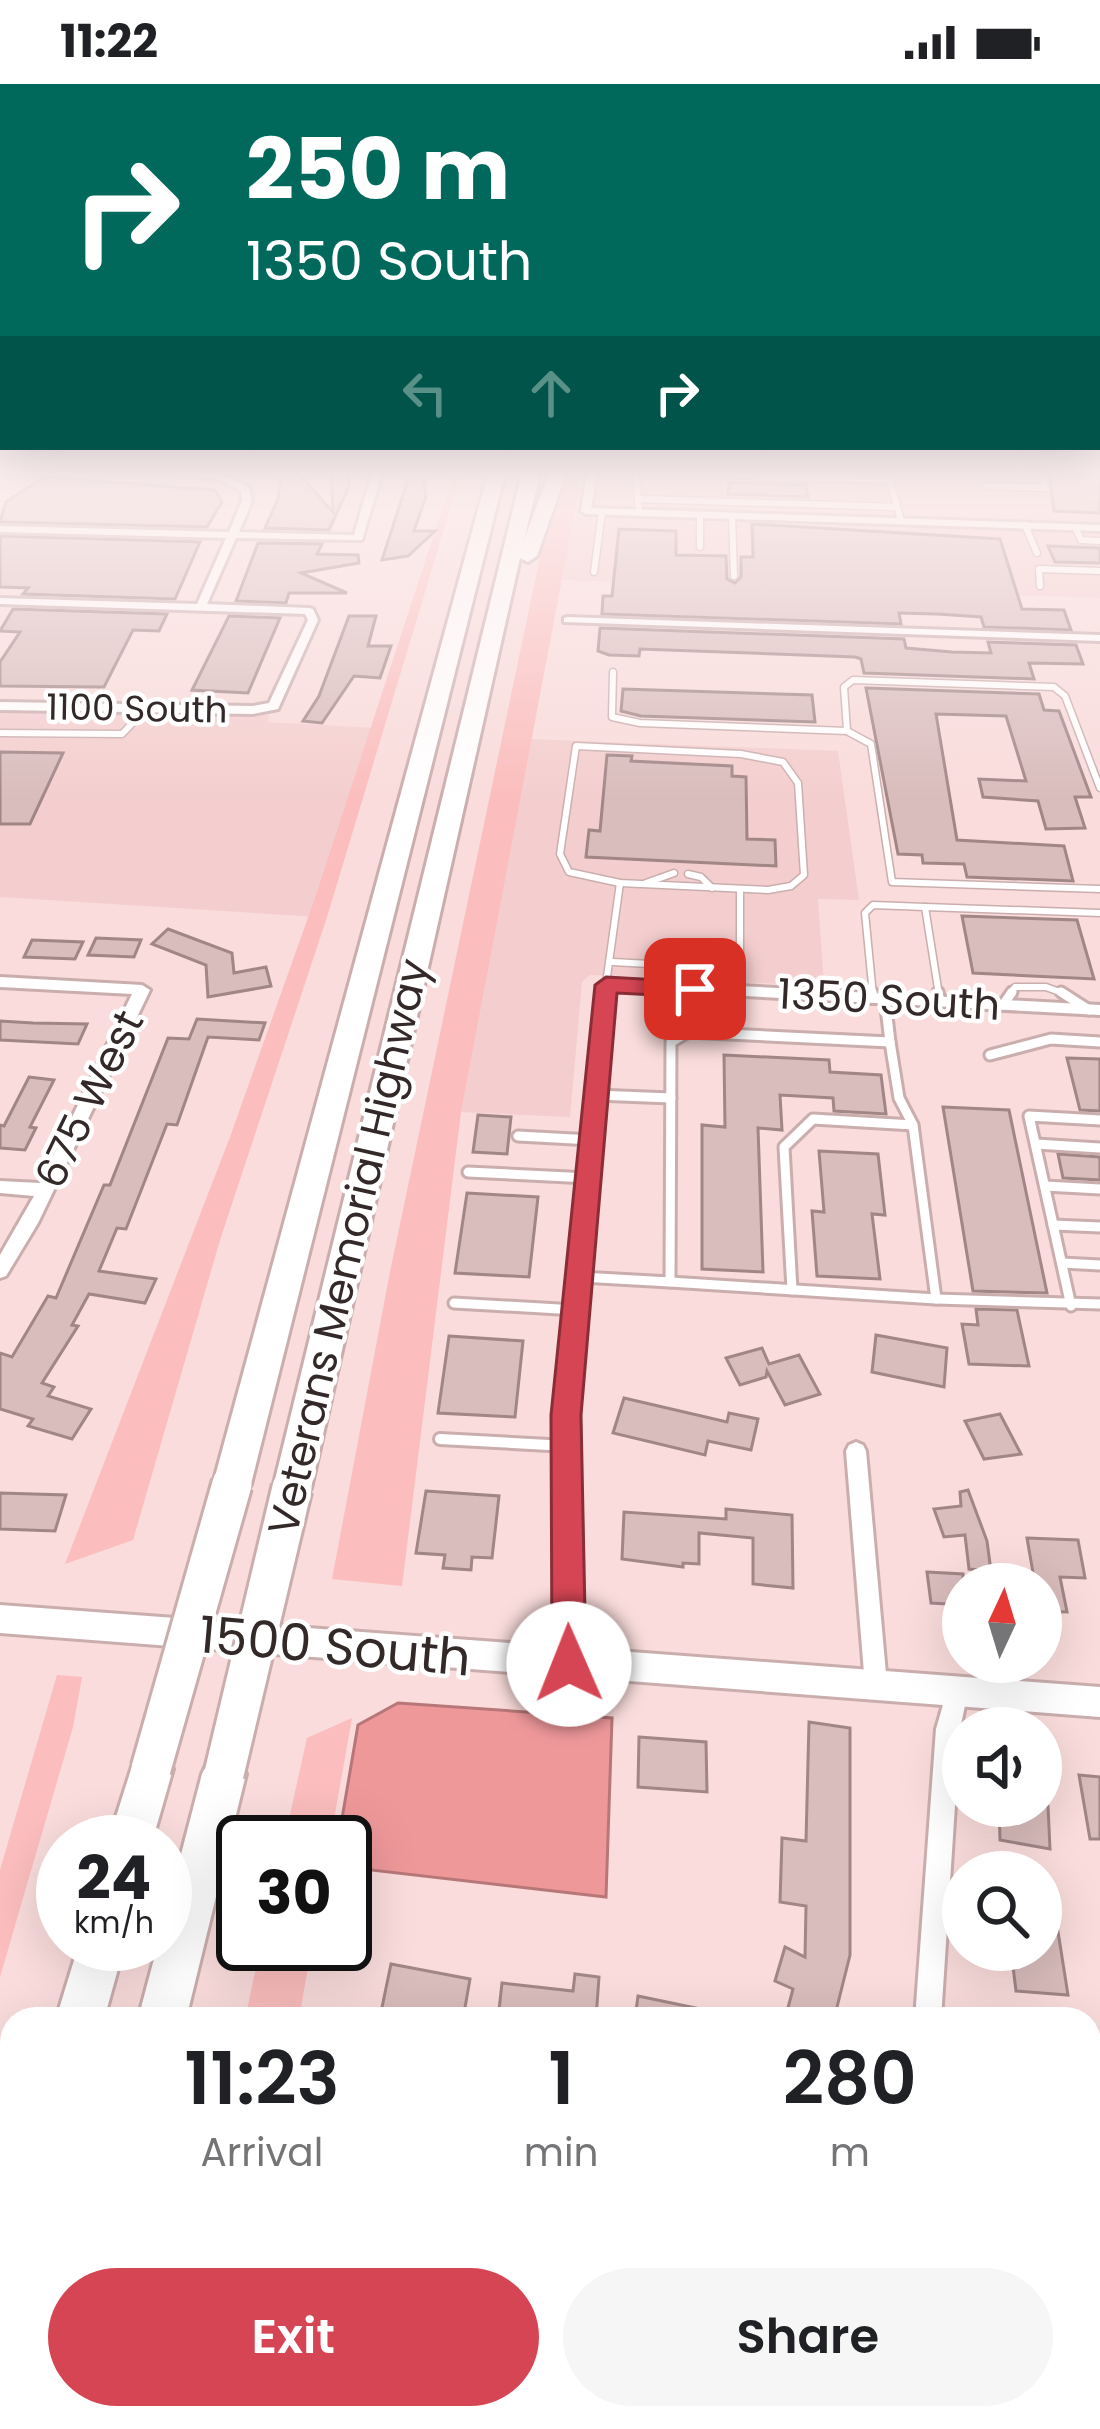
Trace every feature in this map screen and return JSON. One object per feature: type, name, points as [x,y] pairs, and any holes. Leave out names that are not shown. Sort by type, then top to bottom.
[{"type":"highway","name":"Veterans Memorial Highway","points":[[138,1815],[232,1484],[465,582]]},
{"type":"highway","name":"Veterans Memorial Highway","points":[[165,2007],[504,582]]},
{"type":"highway","points":[[494,622],[515,582]]},
{"type":"highway","points":[[83,2007],[93,1971]]},
{"type":"street","points":[[0,601],[201,607],[211,582]]},
{"type":"street","name":"1100 South","points":[[0,706],[274,706],[313,620],[309,611],[201,607]]},
{"type":"street","points":[[568,620],[1100,638]]},
{"type":"street","name":"675 West","points":[[0,982],[142,990],[29,1223],[0,1270]]},
{"type":"street","points":[[569,1664],[567,1446],[606,985]]},
{"type":"street","name":"1350 South","points":[[606,985],[1094,1010]]},
{"type":"street","points":[[0,1187],[43,1190]]},
{"type":"street","points":[[856,1451],[876,1685]]},
{"type":"street","name":"1500 South","points":[[0,1619],[1100,1702]]},
{"type":"street","points":[[929,2007],[949,1730],[957,1692]]},
{"type":"lane","points":[[614,672],[612,717],[640,723],[847,731],[871,744],[896,905]]},
{"type":"lane","points":[[847,731],[844,687],[853,680],[1054,687],[1066,696],[1100,788]]},
{"type":"lane","points":[[0,733],[122,734],[146,709]]},
{"type":"lane","points":[[576,746],[757,755],[791,768],[798,783],[804,875],[781,889],[644,884],[578,876],[561,860],[576,746]]},
{"type":"lane","points":[[644,884],[674,873]]},
{"type":"lane","points":[[688,874],[712,887]]},
{"type":"lane","points":[[892,882],[1100,890]]},
{"type":"lane","points":[[606,985],[613,962],[620,883]]},
{"type":"lane","points":[[740,889],[740,992]]},
{"type":"lane","points":[[936,1299],[913,1125],[899,1099],[865,914],[874,905],[1100,913]]},
{"type":"lane","points":[[925,907],[940,1002]]},
{"type":"lane","points":[[613,962],[740,969]]},
{"type":"lane","points":[[670,1282],[671,1042],[688,1032],[890,1042]]},
{"type":"lane","points":[[990,1054],[1051,1039],[1100,1042]]},
{"type":"lane","points":[[596,1095],[671,1098]]},
{"type":"lane","points":[[1071,1306],[1029,1116],[1100,1120]]},
{"type":"lane","points":[[792,1289],[784,1148],[813,1119],[913,1125]]},
{"type":"lane","points":[[518,1136],[592,1139]]},
{"type":"lane","points":[[1036,1144],[1100,1148]]},
{"type":"lane","points":[[468,1172],[588,1178]]},
{"type":"lane","points":[[1045,1186],[1100,1189]]},
{"type":"lane","points":[[1054,1225],[1100,1227]]},
{"type":"lane","points":[[1062,1263],[1100,1265]]},
{"type":"lane","points":[[579,1277],[1100,1304]]},
{"type":"lane","points":[[454,1303],[576,1310]]},
{"type":"lane","points":[[440,1438],[567,1446]]},
{"type":"shaded area","points":[[418,582],[428,582],[327,917],[220,1240],[133,1540],[65,1564],[230,1137],[315,898]]},
{"type":"shaded area","points":[[535,582],[561,582],[461,1112],[402,1586],[332,1579],[390,1272]]},
{"type":"shaded area","points":[[632,582],[1100,582],[1100,598]]},
{"type":"shaded area","points":[[0,711],[269,715],[268,722],[377,728],[318,917],[0,897]]},
{"type":"shaded area","points":[[529,739],[838,751],[859,900],[818,899],[824,986],[590,975],[582,982],[570,1117],[461,1112]]},
{"type":"shaded area","points":[[57,1675],[82,1677],[47,1815],[36,1815],[36,1854],[0,1977],[0,1870]]},
{"type":"shaded area","points":[[398,1703],[612,1718],[606,1897],[372,1870],[372,1815],[343,1815],[358,1725]]},
{"type":"shaded area","points":[[352,1718],[335,1815],[290,1815],[307,1738]]},
{"type":"shaded area","points":[[255,1971],[307,1971],[301,2007],[248,2007]]},
{"type":"building","points":[[0,582],[182,582],[175,599],[23,594],[28,588],[0,587]]},
{"type":"building","points":[[243,582],[323,582],[347,593],[289,593],[286,603],[236,601]]},
{"type":"building","points":[[613,582],[1014,582],[1022,609],[1064,610],[1071,630],[984,627],[981,617],[937,614],[899,613],[901,624],[602,614],[603,596],[612,596]]},
{"type":"building","points":[[13,609],[167,614],[159,631],[133,630],[104,687],[0,686],[0,662],[20,632],[0,631]]},
{"type":"building","points":[[229,616],[280,618],[248,693],[192,690]]},
{"type":"building","points":[[349,616],[376,616],[368,646],[391,646],[380,678],[354,676],[322,723],[303,721],[319,696]]},
{"type":"building","points":[[600,628],[904,639],[906,648],[952,652],[991,653],[988,642],[1076,645],[1083,664],[1029,663],[1034,679],[864,673],[861,659],[855,657],[640,649],[639,656],[609,655],[598,651]]},
{"type":"building","points":[[866,688],[1039,694],[1044,710],[1059,711],[1091,797],[1075,797],[1085,828],[1046,829],[1038,801],[983,797],[979,779],[1026,781],[1006,716],[936,714],[957,840],[1064,846],[1073,881],[967,877],[964,864],[923,863],[922,855],[898,854]]},
{"type":"building","points":[[623,689],[812,695],[815,722],[641,716],[621,711]]},
{"type":"building","points":[[0,752],[63,753],[30,824],[0,824]]},
{"type":"building","points":[[607,755],[632,756],[631,761],[732,766],[732,776],[746,777],[747,839],[775,840],[776,866],[586,857],[589,830],[600,831]]},
{"type":"building","points":[[962,916],[1077,920],[1094,979],[973,973]]},
{"type":"building","points":[[168,929],[232,953],[234,973],[266,967],[271,986],[208,997],[206,965],[152,944]]},
{"type":"building","points":[[96,938],[141,940],[134,957],[88,955]]},
{"type":"building","points":[[32,940],[83,942],[75,959],[24,957]]},
{"type":"building","points":[[197,1019],[265,1023],[259,1040],[208,1037],[177,1125],[167,1124],[126,1229],[117,1228],[99,1271],[156,1279],[145,1303],[89,1294],[72,1325],[78,1326],[42,1383],[54,1387],[48,1396],[91,1409],[72,1439],[28,1426],[33,1419],[0,1409],[0,1353],[12,1357],[48,1296],[56,1298],[104,1185],[110,1185],[168,1038],[189,1039]]},
{"type":"building","points":[[0,1021],[87,1024],[78,1044],[0,1040]]},
{"type":"building","points":[[724,1055],[829,1060],[830,1072],[881,1075],[886,1114],[834,1111],[833,1098],[780,1095],[782,1130],[758,1128],[763,1272],[702,1269],[702,1125],[725,1127]]},
{"type":"building","points":[[1067,1058],[1100,1059],[1100,1111],[1080,1110]]},
{"type":"building","points":[[29,1077],[54,1080],[30,1127],[36,1128],[25,1150],[0,1148],[0,1125],[4,1126]]},
{"type":"building","points":[[943,1107],[1009,1110],[1047,1293],[973,1291]]},
{"type":"building","points":[[478,1115],[511,1117],[507,1154],[473,1152]]},
{"type":"building","points":[[819,1151],[878,1154],[885,1215],[872,1214],[880,1279],[817,1276],[812,1211],[824,1212]]},
{"type":"building","points":[[1058,1154],[1100,1157],[1100,1180],[1063,1178]]},
{"type":"building","points":[[467,1193],[538,1197],[529,1277],[455,1273]]},
{"type":"building","points":[[976,1309],[1017,1310],[1029,1366],[969,1364],[962,1324],[978,1325]]},
{"type":"building","points":[[876,1335],[947,1348],[944,1387],[872,1372]]},
{"type":"building","points":[[449,1336],[523,1341],[515,1417],[438,1413]]},
{"type":"building","points":[[762,1348],[769,1364],[799,1355],[820,1394],[785,1405],[767,1371],[766,1377],[740,1385],[726,1358]]},
{"type":"building","points":[[624,1398],[727,1422],[729,1413],[758,1419],[751,1450],[708,1441],[705,1455],[613,1433]]},
{"type":"building","points":[[1000,1414],[1021,1454],[984,1459],[965,1421]]},
{"type":"building","points":[[968,1490],[990,1563],[968,1563],[965,1535],[944,1537],[934,1509],[961,1506],[960,1492]]},
{"type":"building","points":[[426,1491],[499,1496],[492,1558],[472,1557],[471,1570],[443,1568],[445,1555],[416,1553]]},
{"type":"building","points":[[0,1493],[66,1495],[55,1531],[0,1529]]},
{"type":"building","points":[[726,1509],[792,1515],[793,1588],[753,1584],[753,1538],[699,1533],[699,1564],[683,1563],[683,1567],[622,1559],[624,1512],[726,1519]]},
{"type":"building","points":[[1027,1538],[1078,1540],[1085,1578],[1062,1577],[1062,1563],[1031,1563]]},
{"type":"building","points":[[927,1572],[942,1573],[942,1604],[931,1603]]},
{"type":"building","points":[[809,1722],[850,1728],[850,1955],[837,2007],[788,2007],[793,1989],[775,1981],[785,1947],[805,1957],[806,1906],[780,1902],[782,1838],[806,1841]]},
{"type":"building","points":[[639,1737],[706,1742],[707,1792],[638,1787]]},
{"type":"building","points":[[1079,1775],[1100,1777],[1100,1839],[1090,1839]]},
{"type":"building","points":[[1000,1827],[1049,1827],[1050,1849],[1000,1840]]},
{"type":"building","points":[[1062,1957],[1068,1995],[1016,1991],[1014,1971],[1062,1971]]},
{"type":"building","points":[[391,1964],[470,1979],[465,2007],[382,2007]]},
{"type":"building","points":[[575,1974],[599,1977],[597,2007],[499,2007],[502,1983],[573,1991]]},
{"type":"building","points":[[638,1996],[691,2007],[637,2007]]},
{"type":"route","points":[[569,1664],[566,1415],[606,985],[695,989]]}]
